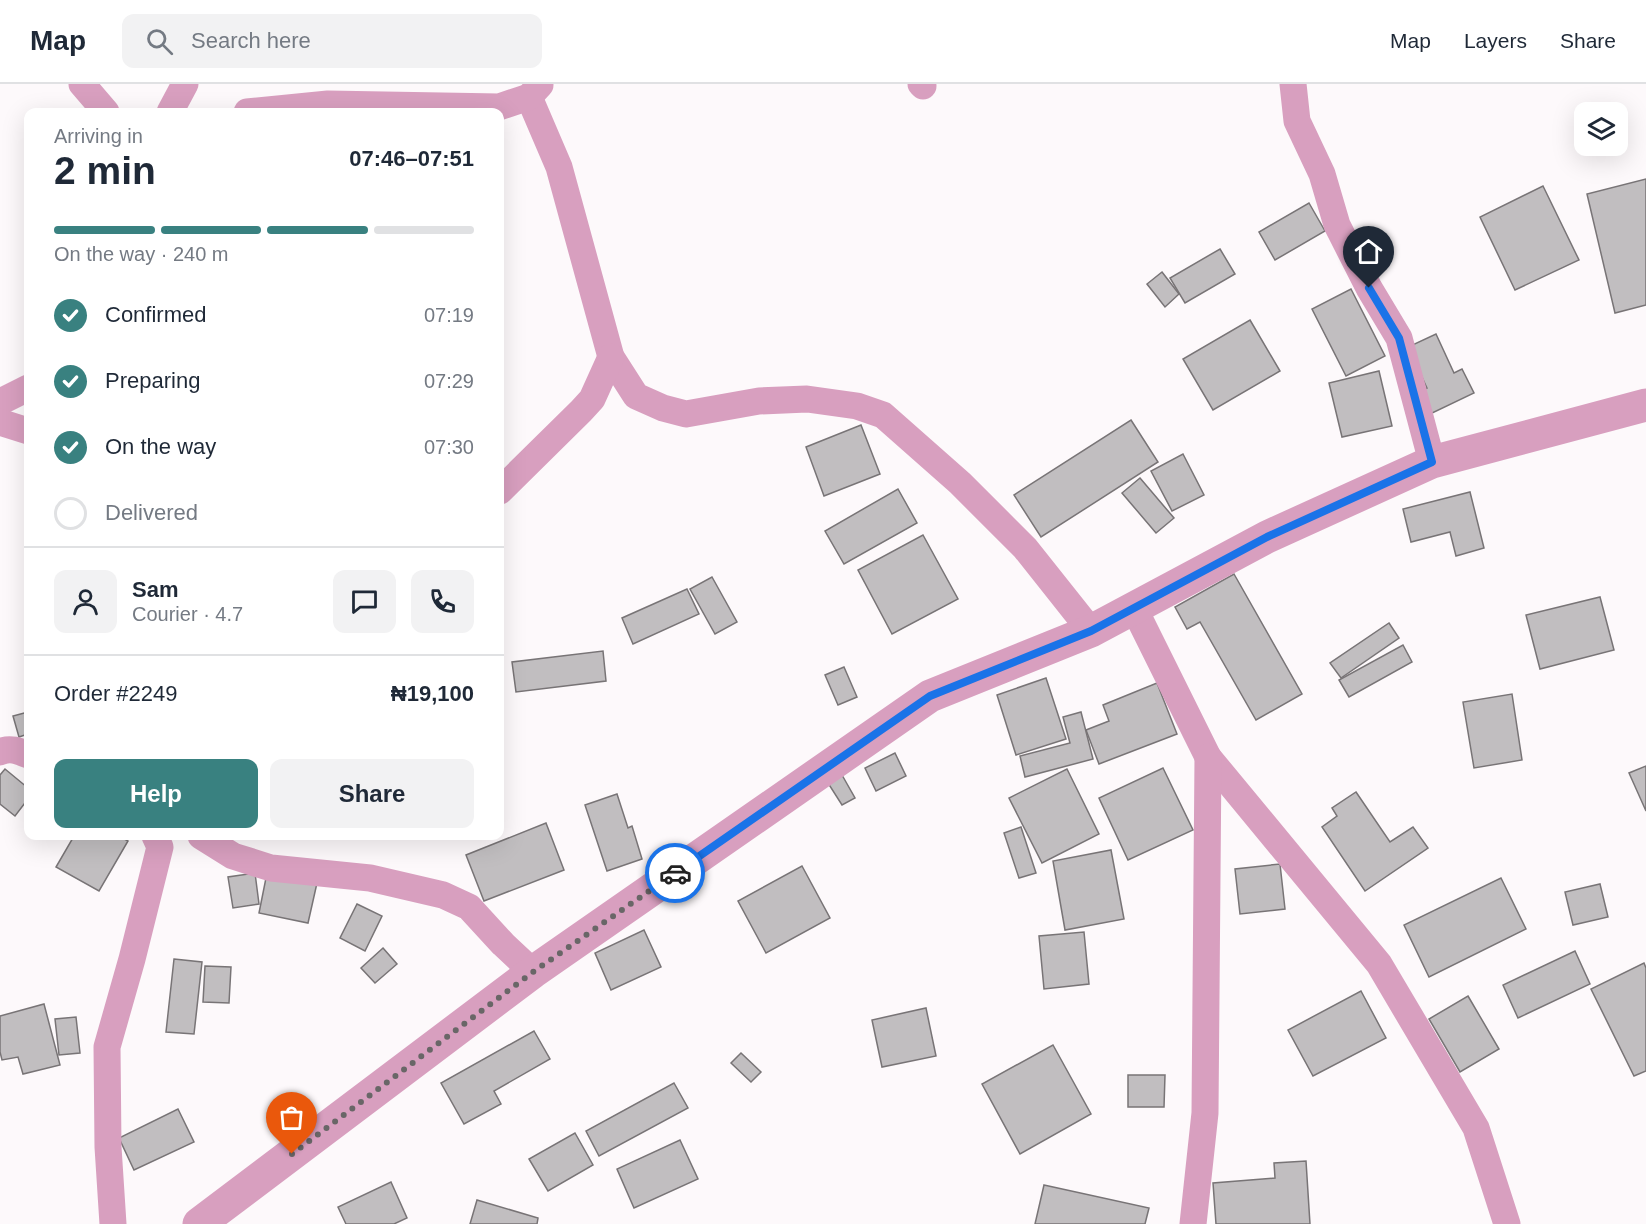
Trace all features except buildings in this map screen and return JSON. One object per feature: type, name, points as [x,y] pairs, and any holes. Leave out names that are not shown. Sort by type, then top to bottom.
[{"type":"street","points":[[82,84],[103,108]]},
{"type":"street","points":[[172,108],[185,84]]},
{"type":"street","points":[[1293,84],[1297,121],[1322,174],[1337,225],[1369,288],[1399,338],[1432,462]]},
{"type":"street","points":[[288,108],[328,104],[499,107],[535,91],[559,167],[611,357],[636,396]]},
{"type":"street","points":[[504,486],[592,399],[611,357]]},
{"type":"street","points":[[599,385],[686,414],[759,401],[807,399],[857,406],[883,416],[960,483],[1024,548],[1091,631]]},
{"type":"street","points":[[0,402],[24,390]]},
{"type":"street","points":[[199,1224],[533,972],[930,696],[1091,631],[1267,537],[1432,462],[1646,405]]},
{"type":"street","points":[[0,422],[24,429]]},
{"type":"street","points":[[1134,608],[1208,757],[1379,964],[1476,1128],[1507,1224]]},
{"type":"street","points":[[0,752],[15,750],[24,753]]},
{"type":"street","points":[[1193,1224],[1205,1113],[1208,757]]},
{"type":"street","points":[[112,1224],[108,1147],[107,1047],[160,847],[157,840]]},
{"type":"street","points":[[207,840],[233,856],[271,868],[370,878],[443,895],[469,907],[533,972]]},
{"type":"way so far","points":[[292,1154],[533,972],[675,873]]},
{"type":"route","points":[[675,873],[930,696],[1091,631],[1267,537],[1432,462],[1399,338],[1369,288]]}]
